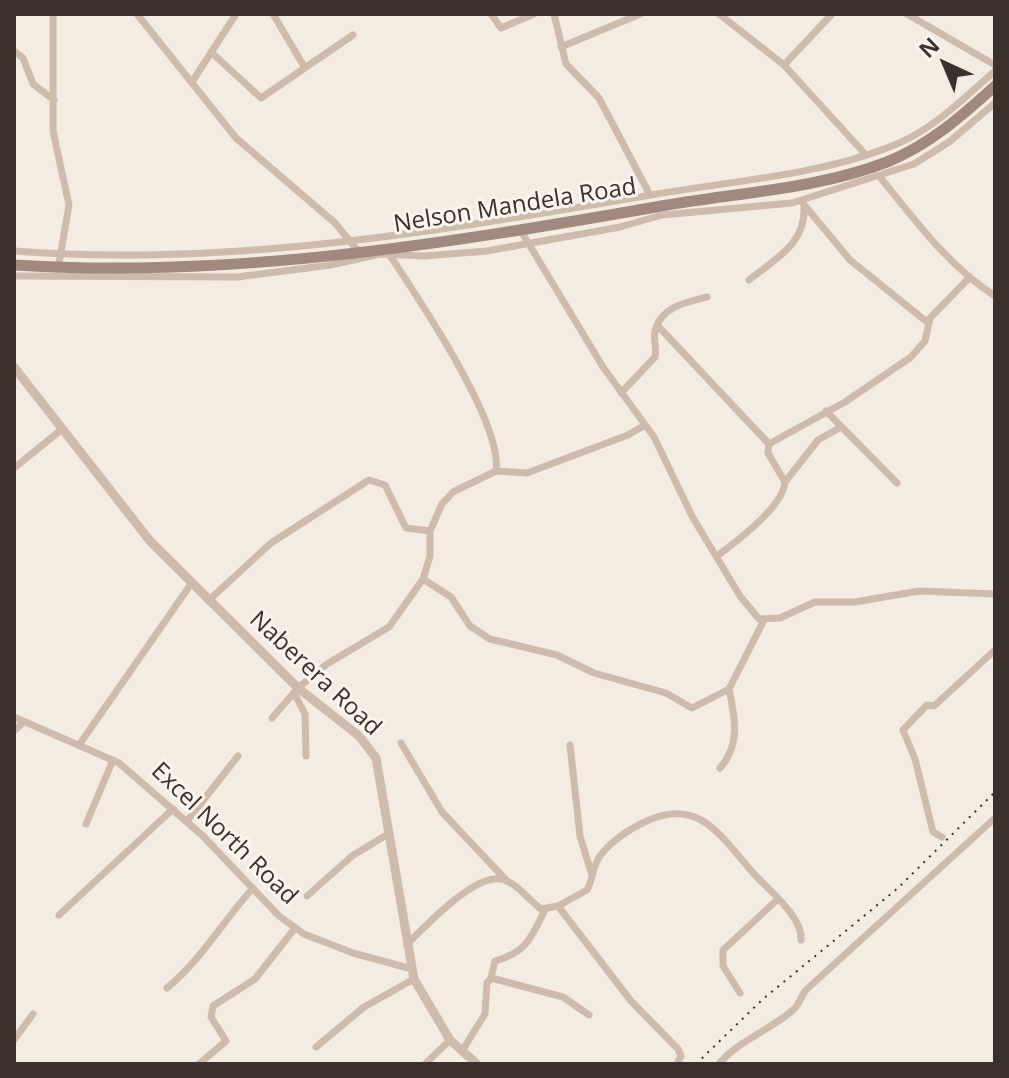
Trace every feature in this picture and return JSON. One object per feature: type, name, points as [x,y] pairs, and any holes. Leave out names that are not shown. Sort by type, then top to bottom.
[{"type":"main road","name":"Nelson Mandela Road","points":[[14,265],[58,269],[237,266],[521,231],[836,177],[867,169],[925,143],[995,86]]},
{"type":"street","points":[[53,14],[55,149],[69,205],[58,269]]},
{"type":"street","points":[[137,14],[236,138],[351,239],[358,251]]},
{"type":"street","points":[[192,82],[236,14]]},
{"type":"street","points":[[273,14],[305,68]]},
{"type":"street","points":[[491,14],[501,28],[534,14]]},
{"type":"street","points":[[554,14],[567,66],[599,98],[650,195]]},
{"type":"street","points":[[561,47],[640,14]]},
{"type":"street","points":[[719,14],[784,65],[866,155]]},
{"type":"street","points":[[784,65],[832,14]]},
{"type":"street","points":[[14,251],[62,254],[231,250],[351,239],[526,217],[832,165],[925,131],[995,68],[907,14]]},
{"type":"street","points":[[211,52],[259,98],[268,96],[353,35]]},
{"type":"street","points":[[14,51],[23,58],[33,84],[54,100]]},
{"type":"street","points":[[14,276],[237,277],[389,254],[466,253],[620,227],[662,215],[714,213],[802,202],[907,168],[944,146],[995,103]]},
{"type":"street","points":[[880,177],[917,223],[970,277],[995,296]]},
{"type":"street","points":[[749,280],[800,237],[804,225],[802,202]]},
{"type":"street","points":[[802,202],[855,265],[927,322]]},
{"type":"street","points":[[521,231],[621,393],[645,425],[748,607],[764,620],[780,618],[815,602],[855,602],[931,590],[995,594]]},
{"type":"street","points":[[389,254],[479,404],[497,449],[496,471]]},
{"type":"street","points":[[769,444],[911,357],[925,341],[927,322],[970,277]]},
{"type":"street","points":[[621,393],[655,357],[654,335],[673,307],[707,297]]},
{"type":"street","points":[[658,326],[769,444],[768,453],[785,482]]},
{"type":"street","name":"Naberera Road","points":[[14,367],[132,521],[296,691],[359,736],[376,758],[413,974],[450,1040],[477,1064]]},
{"type":"street","points":[[826,411],[897,483]]},
{"type":"street","points":[[272,718],[296,691],[327,664],[385,630],[423,579],[430,556],[430,531],[446,498],[496,471],[516,474],[543,468],[628,435],[645,425]]},
{"type":"street","points":[[717,556],[771,508],[783,492],[785,482],[819,439],[841,427]]},
{"type":"street","points":[[14,468],[61,430]]},
{"type":"street","points":[[208,601],[271,543],[369,480],[385,485],[406,528],[430,531]]},
{"type":"street","points":[[423,579],[451,597],[472,628],[501,643],[557,655],[594,673],[670,694],[689,708],[712,701],[729,689],[764,620]]},
{"type":"street","points":[[79,745],[111,695],[181,603],[191,584]]},
{"type":"street","points":[[942,837],[933,832],[915,759],[903,730],[926,705],[934,706],[995,650]]},
{"type":"street","points":[[720,768],[731,753],[736,734],[729,689]]},
{"type":"street","points":[[296,691],[305,714],[306,756]]},
{"type":"street","name":"Excel North Road","points":[[14,717],[113,760],[187,821],[295,928],[325,943],[413,974]]},
{"type":"street","points":[[14,731],[24,722]]},
{"type":"street","points":[[401,743],[442,812],[507,881],[545,910]]},
{"type":"street","points":[[570,745],[580,836],[591,872]]},
{"type":"street","points":[[187,821],[238,756]]},
{"type":"street","points":[[86,824],[113,760]]},
{"type":"street","points":[[59,915],[173,809]]},
{"type":"street","points":[[462,1051],[485,1014],[487,983],[495,961],[511,958],[519,952],[545,910],[587,890],[591,872],[604,851],[630,830],[658,816],[687,812],[707,824],[778,899],[800,928],[801,940]]},
{"type":"street","points":[[719,1064],[740,1043],[764,1033],[797,1008],[807,989],[995,818]]},
{"type":"street","points":[[307,896],[352,856],[388,834]]},
{"type":"street","points":[[407,944],[454,899],[491,880],[507,881]]},
{"type":"street","points":[[167,988],[198,960],[218,927],[253,888]]},
{"type":"street","points":[[740,993],[723,966],[723,950],[778,899]]},
{"type":"street","points":[[558,906],[631,1001],[678,1049],[681,1056],[677,1064]]},
{"type":"street","points":[[199,1064],[226,1041],[211,1017],[213,1006],[255,979],[295,928]]},
{"type":"street","points":[[316,1047],[364,1007],[413,974]]},
{"type":"street","points":[[491,978],[563,997],[589,1015]]},
{"type":"street","points":[[14,1040],[33,1014]]},
{"type":"street","points":[[425,1064],[450,1040]]},
{"type":"railway","points":[[696,1064],[763,999],[898,888],[995,792]]}]
